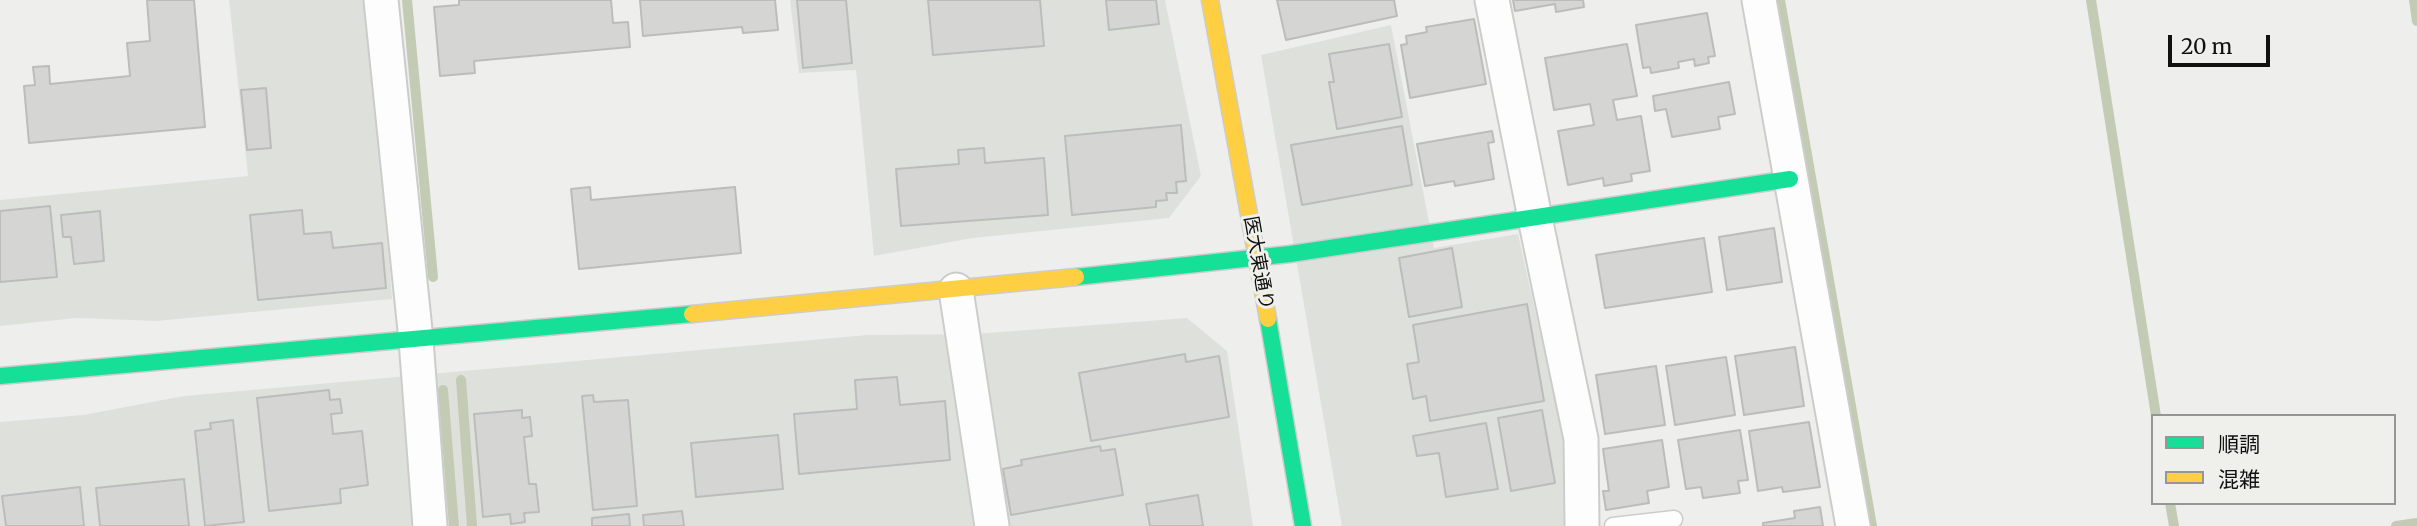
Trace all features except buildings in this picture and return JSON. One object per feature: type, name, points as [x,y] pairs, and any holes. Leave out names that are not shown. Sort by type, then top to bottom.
[{"type":"street","points":[[381,0],[416,340],[430,526]]},
{"type":"street","name":"医大東通り","points":[[1210,0],[1258,257],[1303,526]]},
{"type":"street","points":[[1492,0],[1581,439],[1582,526]]},
{"type":"street","points":[[1759,0],[1853,526]]},
{"type":"street","points":[[0,376],[956,290],[1258,257],[1790,179]]},
{"type":"street","points":[[956,290],[992,526]]},
{"type":"lane","points":[[1613,526],[1674,519]]},
{"type":"shaded area","points":[[229,0],[370,0],[392,299],[156,321],[76,318],[0,326],[0,200],[248,176]]},
{"type":"shaded area","points":[[790,0],[1165,0],[1201,176],[1169,218],[973,238],[874,256],[856,70],[799,73]]},
{"type":"shaded area","points":[[1391,25],[1434,248],[1518,234],[1570,466],[1569,526],[1342,526],[1261,55]]},
{"type":"shaded area","points":[[1187,318],[1227,351],[1253,526],[0,526],[0,422],[83,415],[184,396],[867,335],[974,334]]},
{"type":"waterway","points":[[407,0],[433,277]]},
{"type":"waterway","points":[[1780,0],[1872,526]]},
{"type":"waterway","points":[[2091,0],[2156,414]]},
{"type":"waterway","points":[[2414,0],[2417,21]]},
{"type":"waterway","points":[[461,380],[472,526]]},
{"type":"waterway","points":[[443,390],[454,526]]},
{"type":"waterway","points":[[2170,505],[2174,526]]},
{"type":"waterway","points":[[2396,526],[2417,523]]},
{"type":"traffic: fast","points":[[1076,277],[1290,254],[1790,179]]},
{"type":"traffic: fast","points":[[0,376],[692,314]]},
{"type":"traffic: fast","points":[[1268,319],[1303,526]]},
{"type":"traffic: slow","points":[[1210,0],[1268,319]]},
{"type":"traffic: slow","points":[[692,314],[1076,277]]}]
